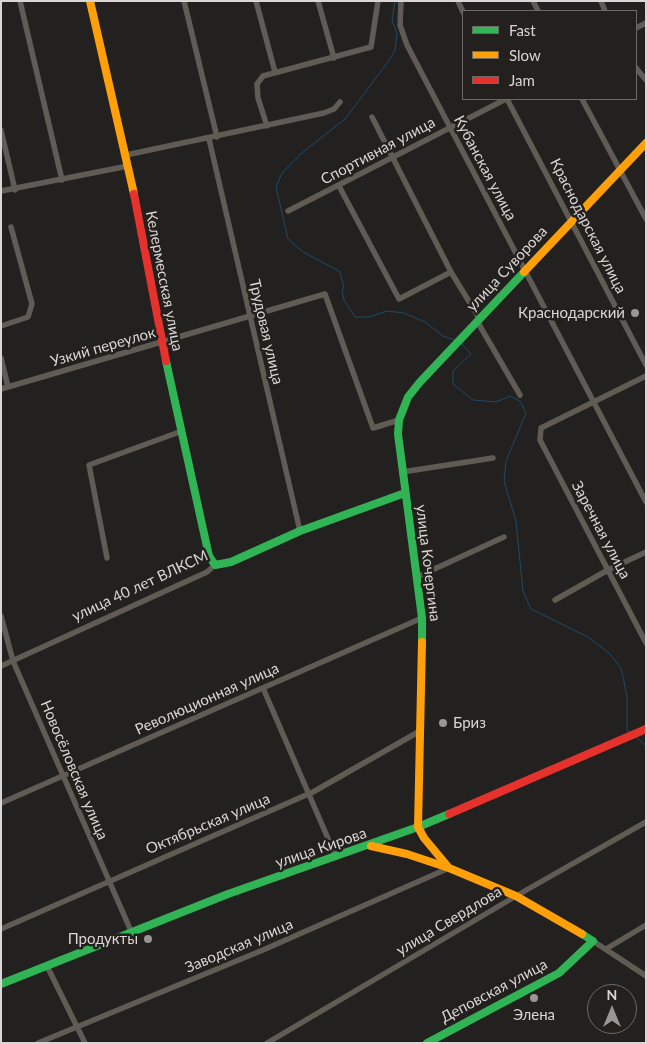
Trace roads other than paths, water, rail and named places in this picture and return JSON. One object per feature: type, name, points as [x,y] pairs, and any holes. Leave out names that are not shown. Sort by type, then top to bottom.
[{"type":"street","points":[[20,1],[62,180]]},
{"type":"street","name":"Келермесская улица","points":[[90,1],[126,156],[162,343],[208,556],[215,564]]},
{"type":"street","points":[[184,1],[217,137]]},
{"type":"street","points":[[256,1],[275,72]]},
{"type":"street","points":[[318,1],[334,58]]},
{"type":"street","points":[[267,126],[258,98],[258,84],[263,76],[371,47],[378,1]]},
{"type":"street","name":"Кубанская улица","points":[[401,1],[400,25],[407,45],[646,502]]},
{"type":"street","points":[[637,69],[646,80]]},
{"type":"street","name":"Спортивная улица","points":[[288,211],[504,100]]},
{"type":"street","name":"Краснодарская улица","points":[[507,100],[572,221],[646,365]]},
{"type":"street","points":[[583,100],[646,219]]},
{"type":"street","points":[[126,156],[324,113],[334,109],[340,102]]},
{"type":"street","points":[[372,117],[451,272],[520,395]]},
{"type":"street","points":[[1,130],[15,190]]},
{"type":"street","name":"Трудовая улица","points":[[209,139],[300,531]]},
{"type":"street","name":"улица Суворова","points":[[399,420],[408,397],[450,349],[646,143]]},
{"type":"street","points":[[1,191],[15,190],[128,166]]},
{"type":"street","points":[[339,186],[399,299],[451,272]]},
{"type":"street","points":[[1,326],[28,316],[32,304],[12,227]]},
{"type":"street","name":"Узкий переулок","points":[[1,389],[325,294],[373,428],[399,420]]},
{"type":"street","points":[[1,358],[8,386]]},
{"type":"street","points":[[594,403],[646,376]]},
{"type":"street","name":"Заречная улица","points":[[594,403],[541,428],[540,440],[646,643]]},
{"type":"street","name":"улица Кочергина","points":[[399,420],[402,472],[418,577],[422,618],[423,668],[418,827]]},
{"type":"street","points":[[107,558],[89,465],[182,431]]},
{"type":"street","points":[[402,472],[493,458]]},
{"type":"street","name":"улица 40 лет ВЛКСМ","points":[[1,666],[207,572],[215,564],[231,562],[300,531],[405,493]]},
{"type":"street","points":[[418,577],[504,536]]},
{"type":"street","points":[[555,600],[608,570],[646,552]]},
{"type":"street","name":"Новосёловская улица","points":[[1,616],[14,661],[62,777],[131,932]]},
{"type":"street","name":"Революционная улица","points":[[1,803],[422,618]]},
{"type":"street","points":[[263,688],[336,857]]},
{"type":"street","name":"улица Кирова","points":[[1,984],[228,894],[369,846],[418,827],[646,729]]},
{"type":"street","name":"Октябрьская улица","points":[[1,929],[309,794],[420,731]]},
{"type":"street","name":"улица Свердлова","points":[[267,1043],[516,896],[646,822]]},
{"type":"street","points":[[418,827],[424,838],[449,868]]},
{"type":"street","points":[[369,846],[401,853],[449,868],[516,896],[606,949],[646,976]]},
{"type":"street","name":"Заводская улица","points":[[38,1043],[263,950],[449,868]]},
{"type":"street","points":[[606,949],[646,925]]},
{"type":"street","name":"Деповская улица","points":[[427,1043],[559,973],[592,941]]},
{"type":"street","points":[[47,966],[85,1043]]},
{"type":"waterway","points":[[395,1],[392,21],[397,33],[395,50],[388,62],[345,119],[303,152],[282,173],[276,187],[288,239],[303,252],[339,271],[344,286],[342,291],[344,300],[355,317],[369,317],[387,311],[404,313],[425,322],[443,336],[455,340]]},
{"type":"waterway","points":[[461,343],[471,354],[453,371],[453,384],[473,400],[496,402],[510,396],[520,401],[526,413],[506,461],[504,481],[516,521],[523,591],[531,609],[588,637],[609,653],[621,668],[627,696],[627,730],[630,732]]},
{"type":"waterway","points":[[635,736],[646,746]]},
{"type":"place","name":"Краснодарский","points":[[635,313]]},
{"type":"place","name":"Бриз","points":[[443,723]]},
{"type":"place","name":"Продукты","points":[[148,939]]},
{"type":"place","name":"Элена","points":[[534,998]]}]
